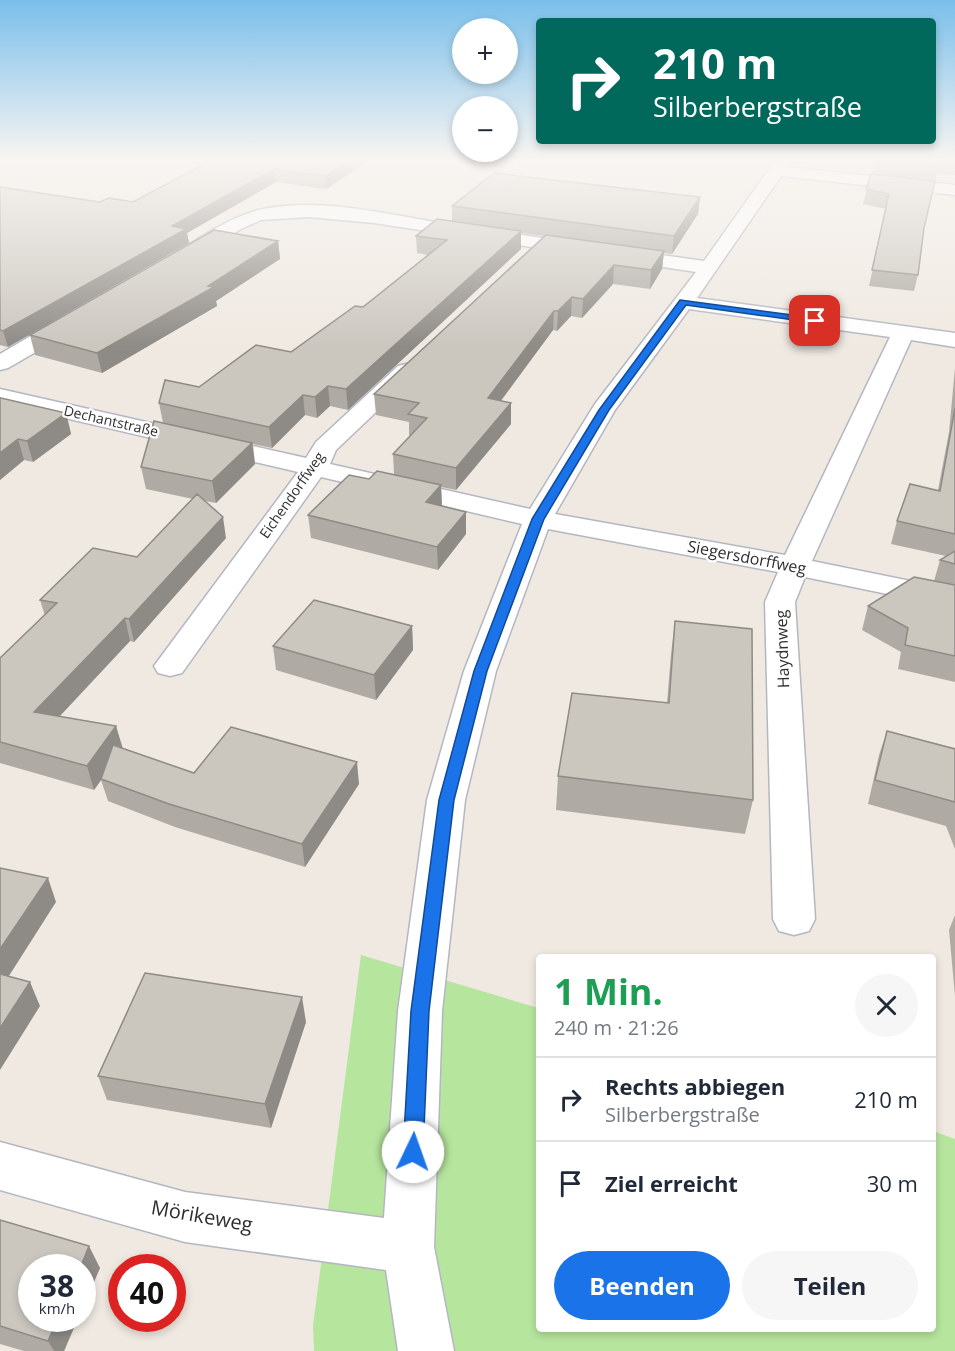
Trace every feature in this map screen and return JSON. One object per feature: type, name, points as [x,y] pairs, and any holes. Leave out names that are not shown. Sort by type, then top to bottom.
[{"type":"street","points":[[171,264],[246,221]]},
{"type":"street","points":[[382,221],[709,268]]},
{"type":"street","points":[[426,1351],[408,1247],[420,1011],[446,800],[480,671],[538,519],[604,410],[742,221]]},
{"type":"street","points":[[515,268],[541,244]]},
{"type":"street","points":[[683,302],[955,340]]},
{"type":"street","points":[[0,363],[90,311]]},
{"type":"street","name":"Haydnweg","points":[[794,919],[780,602],[903,333]]},
{"type":"street","name":"Eichendorffweg","points":[[170,666],[315,467],[325,447],[420,358]]},
{"type":"street","name":"Dechantstraße","points":[[0,396],[538,519]]},
{"type":"street","name":"Siegersdorffweg","points":[[538,519],[795,566],[955,599]]},
{"type":"street","name":"Mörikeweg","points":[[0,1166],[185,1217],[408,1247]]},
{"type":"green space","points":[[361,955],[536,1007],[536,1332],[936,1332],[936,1132],[955,1139],[955,1351],[314,1351],[313,1326]]},
{"type":"building","points":[[0,221],[181,221],[172,226],[186,229],[3,331],[0,330]]},
{"type":"building","points":[[434,221],[451,221],[521,231],[346,389],[328,386],[315,397],[303,395],[269,427],[159,403],[165,380],[199,387],[256,345],[291,352],[355,306],[363,307],[447,240],[416,236]]},
{"type":"building","points":[[563,221],[684,221],[674,236]]},
{"type":"building","points":[[883,221],[926,221],[918,275],[872,270]]},
{"type":"building","points":[[214,230],[278,241],[208,286],[214,287],[97,353],[30,335]]},
{"type":"building","points":[[546,235],[664,251],[651,270],[614,265],[583,299],[572,297],[558,311],[554,311],[488,398],[511,403],[456,468],[393,454],[427,418],[408,414],[419,403],[374,394]]},
{"type":"building","points":[[0,398],[66,413],[27,441],[18,439],[0,453]]},
{"type":"building","points":[[955,408],[955,534],[897,521],[910,484],[940,491]]},
{"type":"building","points":[[154,421],[252,443],[212,481],[141,467]]},
{"type":"building","points":[[377,471],[441,485],[426,502],[466,512],[437,547],[308,515],[349,475],[369,479]]},
{"type":"building","points":[[197,494],[223,517],[129,619],[125,618],[34,712],[116,726],[87,766],[0,742],[0,658],[57,603],[40,600],[93,548],[137,557]]},
{"type":"building","points":[[955,551],[955,564],[940,560]]},
{"type":"building","points":[[914,577],[955,585],[955,656],[905,645],[908,628],[868,606]]},
{"type":"building","points":[[314,600],[412,626],[374,675],[273,646]]},
{"type":"building","points":[[675,621],[752,629],[753,800],[558,776],[572,693],[669,703]]},
{"type":"building","points":[[231,727],[357,762],[302,844],[169,804],[101,779],[113,745],[194,773]]},
{"type":"building","points":[[887,731],[955,749],[955,802],[875,780]]},
{"type":"building","points":[[0,868],[48,878],[0,949]]},
{"type":"building","points":[[145,973],[302,997],[265,1104],[98,1076]]},
{"type":"building","points":[[0,974],[30,982],[0,1028]]},
{"type":"building","points":[[0,1220],[89,1246],[86,1254],[18,1254],[18,1332],[0,1326]]},
{"type":"building","points":[[19,1332],[52,1332],[48,1341]]},
{"type":"route","points":[[413,1152],[420,1011],[446,800],[480,671],[538,519],[604,410],[683,302],[815,321]]}]
